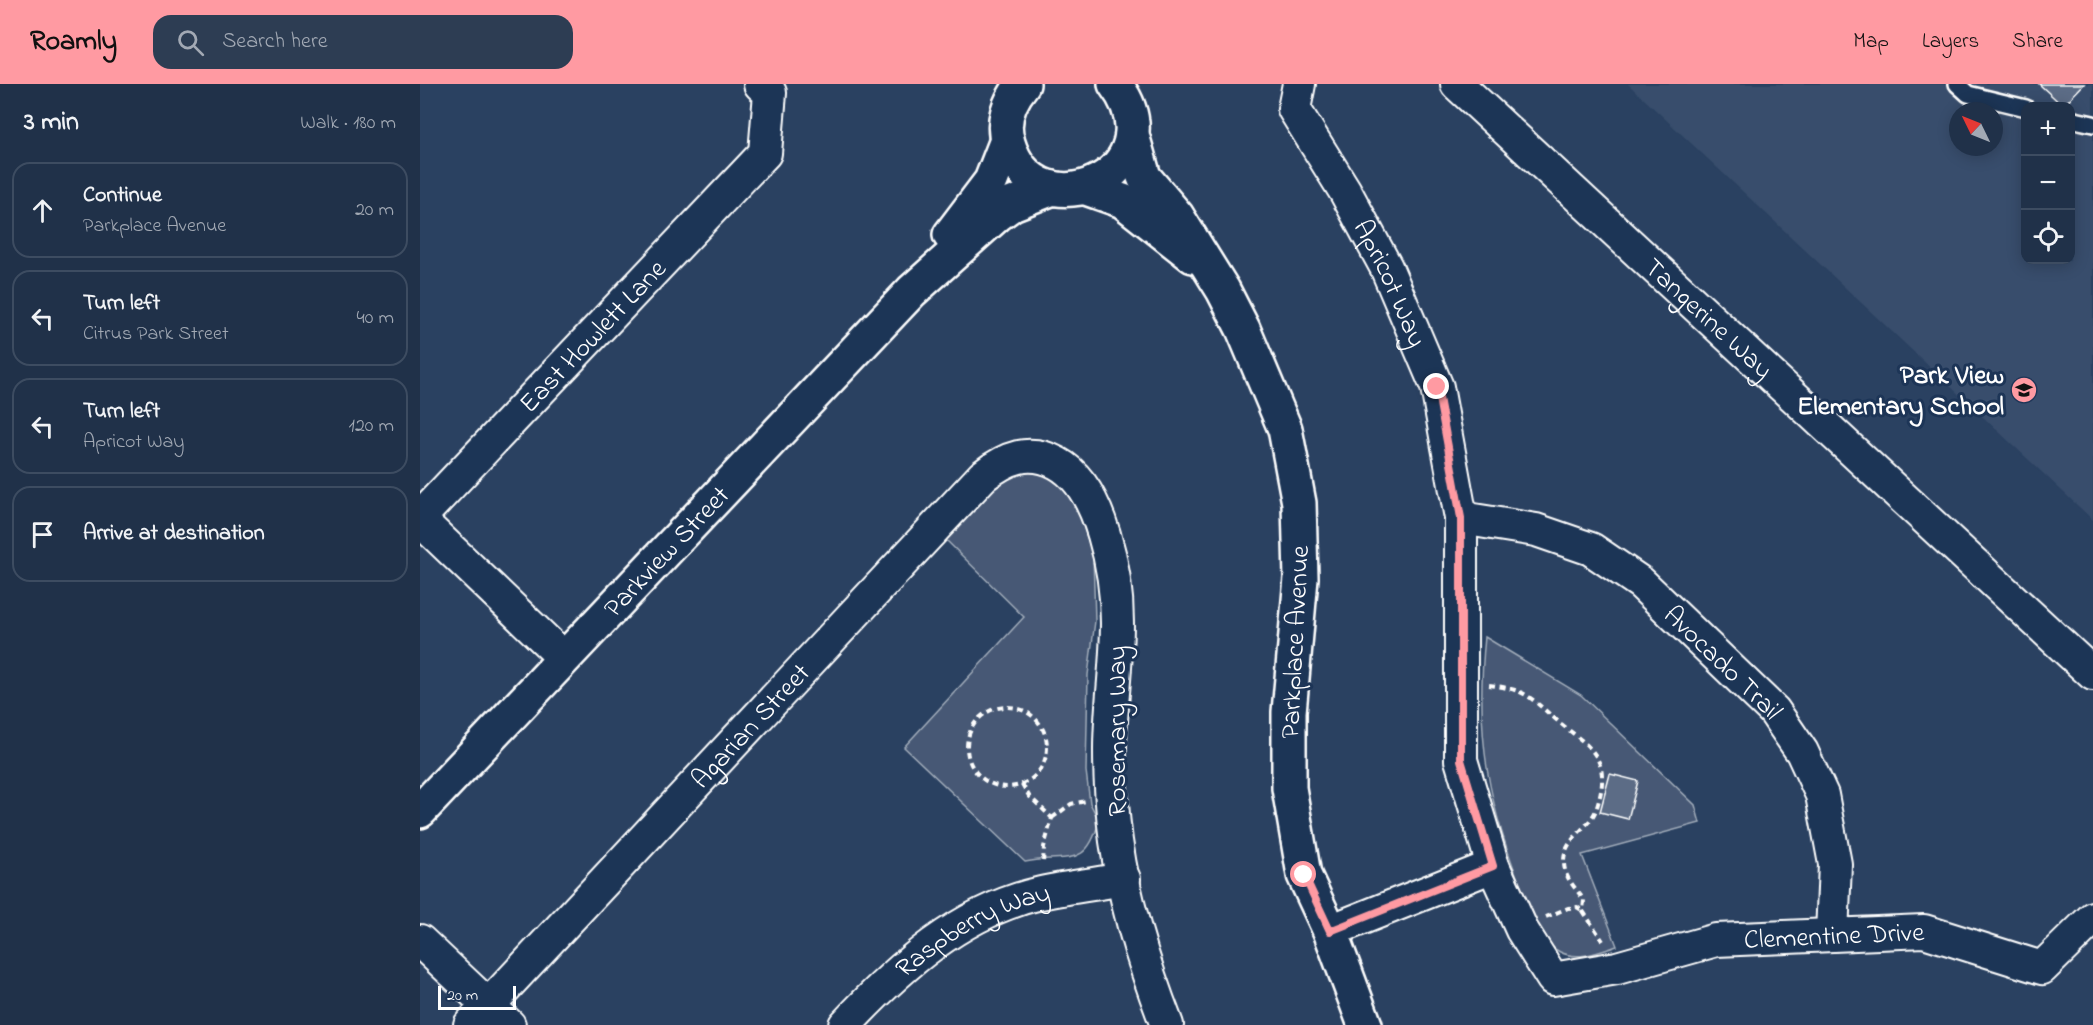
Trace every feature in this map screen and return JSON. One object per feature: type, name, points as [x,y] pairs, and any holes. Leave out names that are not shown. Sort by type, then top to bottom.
[{"type":"street","name":"East Howlett Lane","points":[[420,518],[765,153],[770,93],[760,84]]},
{"type":"street","points":[[992,84],[1012,157],[1036,182],[1053,188],[1069,190],[1086,188],[1103,181],[1117,169],[1127,153],[1132,111]]},
{"type":"street","points":[[912,291],[958,222],[980,199],[998,166],[1006,133],[1008,109],[1023,84]]},
{"type":"street","name":"Parkplace Avenue","points":[[1115,84],[1132,111],[1144,177],[1177,216],[1223,290],[1243,329],[1285,429],[1299,503],[1301,578],[1289,712],[1289,788],[1304,875],[1330,931],[1365,1025]]},
{"type":"street","name":"Apricot Way","points":[[1299,84],[1294,109],[1345,191],[1386,267],[1437,387],[1461,518],[1461,760],[1493,866],[1522,930],[1553,979]]},
{"type":"street","name":"Tangerine Way","points":[[1457,84],[2093,674]]},
{"type":"street","points":[[912,291],[997,214],[1012,204],[1053,188]]},
{"type":"street","name":"Parkplace Avenue","points":[[1086,188],[1123,201],[1206,266]]},
{"type":"street","name":"Parkview Street","points":[[420,811],[912,291]]},
{"type":"street","name":"Agarian Street","points":[[489,1018],[983,476],[1001,462],[1023,455],[1043,456]]},
{"type":"street","name":"Rosemary Way","points":[[1043,456],[1061,465],[1079,481],[1104,533],[1117,620],[1110,750],[1116,840],[1132,919],[1167,1025]]},
{"type":"street","points":[[420,518],[564,658]]},
{"type":"street","name":"Avocado Trail","points":[[1461,518],[1536,530],[1591,549],[1641,583],[1774,711],[1802,752],[1822,795],[1835,864],[1832,935]]},
{"type":"street","points":[[1330,931],[1493,866]]},
{"type":"street","name":"Raspberry Way","points":[[845,1025],[905,964],[942,936],[985,913],[1041,893],[1124,879]]},
{"type":"street","name":"Clementine Drive","points":[[1553,979],[1617,968],[1716,940],[1924,931],[2042,968],[2093,918]]},
{"type":"street","points":[[420,941],[489,1018]]},
{"type":"lane","points":[[1957,84],[1968,94],[2021,107]]},
{"type":"lane","points":[[2075,120],[2093,124]]},
{"type":"path","points":[[1462,682],[1511,688],[1527,693],[1590,745],[1598,759],[1601,783],[1597,808],[1591,819],[1569,843],[1563,862],[1565,874],[1584,900],[1583,911]]},
{"type":"path","points":[[1006,708],[1020,710],[1032,716],[1046,737],[1044,762],[1038,773],[1022,784],[1004,787],[991,784],[980,777],[972,767],[968,754],[968,741],[972,728],[981,717],[993,710],[1006,708]]},
{"type":"path","points":[[1022,784],[1029,796],[1052,818],[1044,847],[1041,893]]},
{"type":"path","points":[[1522,930],[1568,908],[1577,907],[1583,911],[1617,968]]},
{"type":"shaded area","name":"Park View Elementary School","points":[[1628,84],[2093,84],[2093,520]]},
{"type":"shaded area","points":[[1039,464],[1072,491],[1093,556],[1095,621],[1088,675],[1086,771],[1090,803],[1099,821],[1094,837],[1081,854],[1073,857],[1025,862],[904,747],[1024,617],[941,535],[1003,473]]},
{"type":"shaded area","points":[[1485,637],[1581,695],[1695,805],[1700,823],[1582,855],[1617,946],[1588,955],[1567,955],[1553,948],[1535,921],[1502,834],[1488,771],[1482,707]]},
{"type":"building","points":[[2039,84],[2084,84],[2067,102],[2059,102]]},
{"type":"building","points":[[1610,774],[1638,781],[1628,819],[1600,812]]},
{"type":"place","name":"Park View Elementary School","points":[[2024,390]]},
{"type":"route","points":[[1304,875],[1330,931],[1493,866],[1461,760],[1461,518],[1437,387]]}]
